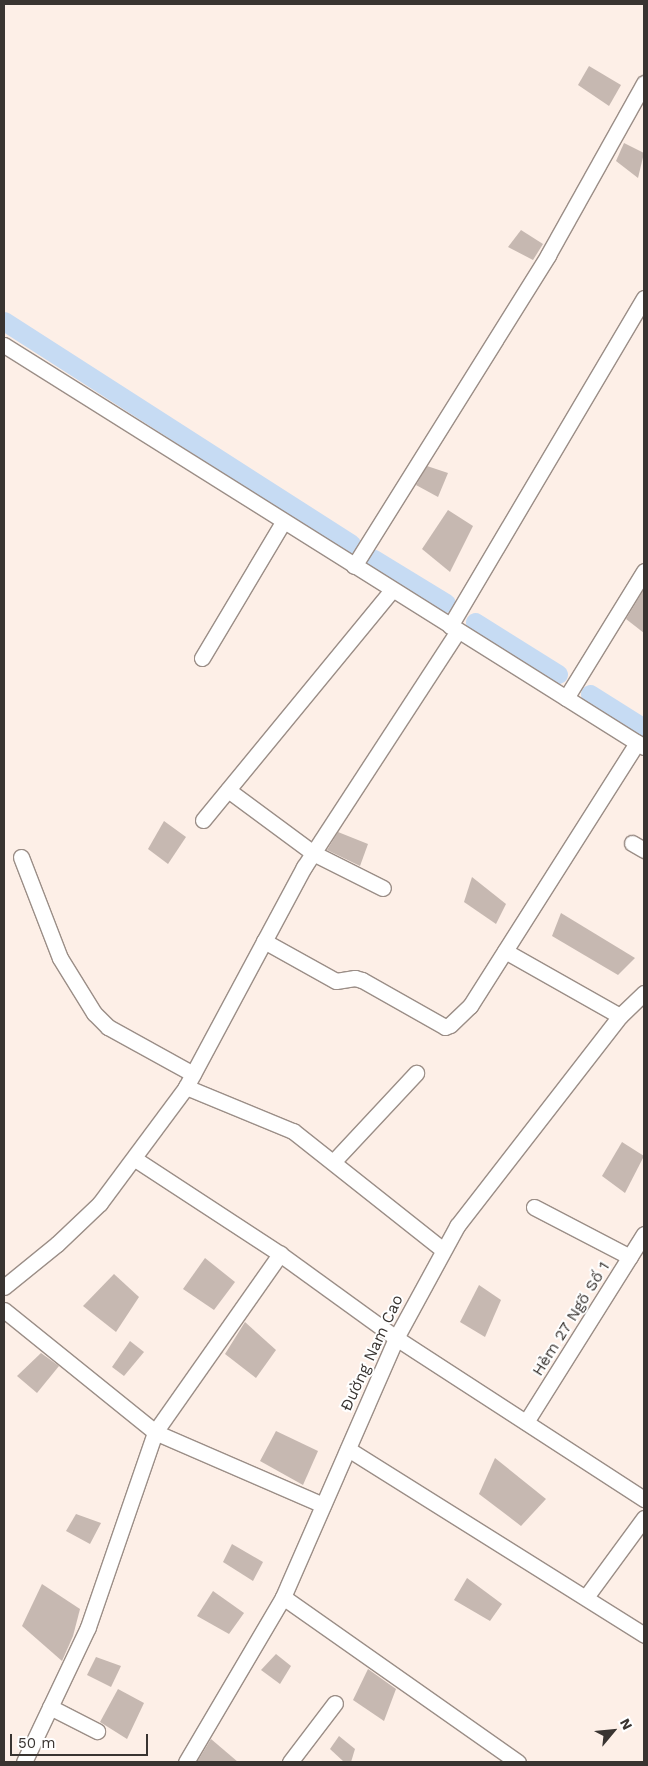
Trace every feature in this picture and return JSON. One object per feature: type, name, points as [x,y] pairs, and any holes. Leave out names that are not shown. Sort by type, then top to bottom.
[{"type":"street","points":[[354,566],[548,255],[644,83]]},
{"type":"street","points":[[4,1287],[57,1244],[93,1210],[135,1159],[189,1080],[313,853],[454,628],[644,298]]},
{"type":"street","points":[[4,345],[283,522],[641,745],[470,1006],[455,1022],[445,1027],[362,980],[355,978],[336,981],[264,941]]},
{"type":"street","points":[[202,658],[283,522]]},
{"type":"street","points":[[566,698],[644,571]]},
{"type":"street","points":[[203,820],[392,590]]},
{"type":"street","points":[[228,790],[313,853],[383,888]]},
{"type":"street","points":[[21,857],[60,958],[94,1013],[108,1027],[189,1080],[293,1130],[443,1250]]},
{"type":"street","points":[[505,951],[620,1016]]},
{"type":"street","name":"Đường Nam Cao","points":[[186,1762],[283,1597],[396,1338],[457,1226],[620,1016],[644,993]]},
{"type":"street","points":[[333,1162],[416,1073]]},
{"type":"street","points":[[135,1159],[280,1254],[396,1338],[644,1499]]},
{"type":"street","points":[[534,1207],[630,1257]]},
{"type":"street","name":"Hẻm 27 Ngõ Số 1","points":[[526,1422],[644,1234]]},
{"type":"street","points":[[24,1762],[88,1627],[155,1432],[280,1254]]},
{"type":"street","points":[[4,1310],[155,1432],[323,1505]]},
{"type":"street","points":[[348,1449],[644,1635]]},
{"type":"street","points":[[586,1598],[644,1518]]},
{"type":"street","points":[[283,1597],[518,1762]]},
{"type":"street","points":[[290,1762],[335,1703]]},
{"type":"street","points":[[50,1707],[97,1732]]},
{"type":"building","points":[[589,66],[621,85],[609,106],[578,85]]},
{"type":"building","points":[[624,143],[644,153],[638,178],[616,161]]},
{"type":"building","points":[[521,230],[543,244],[533,260],[508,247]]},
{"type":"building","points":[[427,466],[448,473],[438,497],[416,485]]},
{"type":"building","points":[[448,510],[473,526],[450,572],[422,549]]},
{"type":"building","points":[[644,589],[644,633],[626,619]]},
{"type":"building","points":[[164,821],[186,837],[168,864],[148,849]]},
{"type":"building","points":[[338,832],[368,844],[360,866],[327,850]]},
{"type":"building","points":[[472,877],[506,904],[496,924],[464,902]]},
{"type":"building","points":[[561,913],[635,958],[618,975],[552,936]]},
{"type":"building","points":[[622,1142],[644,1156],[625,1193],[602,1176]]},
{"type":"building","points":[[205,1258],[235,1282],[214,1310],[183,1289]]},
{"type":"building","points":[[114,1274],[139,1297],[116,1332],[83,1306]]},
{"type":"building","points":[[479,1285],[501,1300],[485,1337],[460,1322]]},
{"type":"building","points":[[245,1322],[276,1350],[256,1378],[225,1354]]},
{"type":"building","points":[[130,1341],[144,1352],[124,1376],[112,1367]]},
{"type":"building","points":[[41,1353],[59,1366],[37,1393],[17,1376]]},
{"type":"building","points":[[276,1431],[318,1451],[303,1485],[260,1461]]},
{"type":"building","points":[[495,1458],[546,1499],[521,1526],[479,1494]]},
{"type":"building","points":[[76,1514],[101,1523],[90,1544],[66,1531]]},
{"type":"building","points":[[232,1544],[263,1562],[253,1581],[223,1562]]},
{"type":"building","points":[[467,1578],[502,1604],[490,1621],[454,1600]]},
{"type":"building","points":[[42,1584],[80,1609],[73,1636],[62,1661],[22,1626]]},
{"type":"building","points":[[213,1591],[244,1613],[229,1634],[197,1616]]},
{"type":"building","points":[[276,1654],[291,1666],[280,1684],[261,1670]]},
{"type":"building","points":[[96,1657],[121,1666],[111,1687],[87,1675]]},
{"type":"building","points":[[368,1669],[396,1689],[384,1721],[353,1700]]},
{"type":"building","points":[[118,1689],[144,1703],[127,1739],[100,1722]]},
{"type":"building","points":[[339,1736],[355,1749],[351,1762],[344,1762],[330,1749]]},
{"type":"building","points":[[211,1739],[238,1762],[197,1762]]},
{"type":"waterway","points":[[4,321],[351,544]]},
{"type":"waterway","points":[[374,559],[446,603]]},
{"type":"waterway","points":[[475,622],[558,674]]},
{"type":"waterway","points":[[590,694],[644,728]]}]
